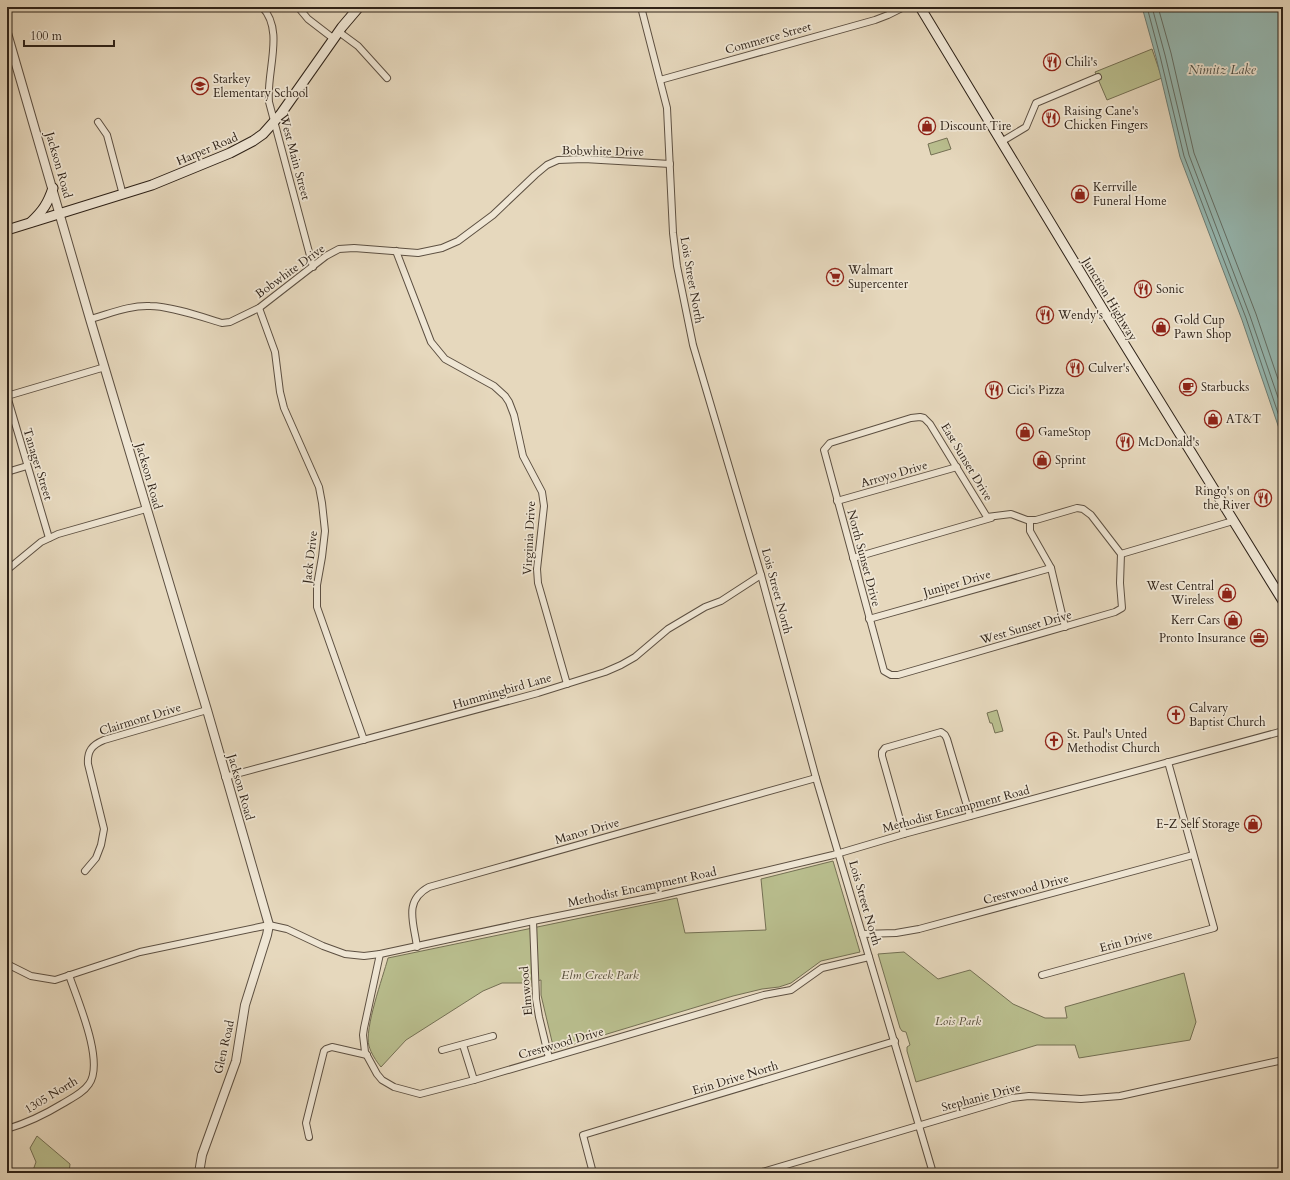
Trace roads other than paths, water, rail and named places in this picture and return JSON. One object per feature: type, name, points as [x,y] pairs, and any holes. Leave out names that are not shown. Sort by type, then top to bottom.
[{"type":"main road","name":"Harper Road","points":[[7,230],[152,185],[230,153],[253,141],[274,122],[350,17],[359,7]]},
{"type":"main road","name":"Junction Highway","points":[[920,7],[1153,393],[1283,601]]},
{"type":"main road","points":[[30,224],[42,212],[49,200],[53,188]]},
{"type":"street","name":"West Main Street","points":[[262,7],[269,16],[273,30],[268,96],[313,267]]},
{"type":"street","points":[[298,7],[311,22],[358,46],[387,78]]},
{"type":"street","name":"Lois Street North","points":[[641,7],[666,108],[670,164],[672,233],[693,345],[762,575],[816,778],[933,1173]]},
{"type":"street","name":"Commerce Street","points":[[660,80],[875,20],[904,7]]},
{"type":"street","name":"Jackson Road","points":[[7,33],[269,925]]},
{"type":"street","points":[[1001,142],[1026,127],[1036,103],[1098,77]]},
{"type":"street","points":[[98,122],[107,135],[123,195]]},
{"type":"street","name":"Bobwhite Drive","points":[[90,319],[134,307],[150,306],[174,310],[222,323],[230,322],[259,308],[326,256],[344,248],[418,253],[442,248],[458,241],[493,215],[547,165],[558,160],[569,158],[670,164]]},
{"type":"street","name":"Virginia Drive","points":[[396,251],[431,342],[445,360],[494,386],[505,396],[512,408],[523,456],[542,492],[544,499],[537,570],[538,583],[567,684]]},
{"type":"street","name":"Jack Drive","points":[[259,308],[275,352],[280,392],[284,408],[319,487],[325,531],[317,585],[317,607],[364,740]]},
{"type":"street","points":[[7,396],[105,367]]},
{"type":"street","name":"Tanager Street","points":[[7,396],[49,538]]},
{"type":"street","name":"East Sunset Drive","points":[[824,450],[830,443],[911,418],[924,418],[930,424],[987,517],[994,518],[1011,514],[1030,520],[1036,520],[1074,508],[1083,509],[1091,515],[1121,554]]},
{"type":"street","name":"North Sunset Drive","points":[[824,450],[884,671]]},
{"type":"street","points":[[7,472],[27,466]]},
{"type":"street","name":"Arroyo Drive","points":[[837,501],[957,467]]},
{"type":"street","points":[[7,570],[41,542],[58,534],[146,509]]},
{"type":"street","points":[[853,558],[994,518]]},
{"type":"street","points":[[1030,520],[1030,531],[1051,568],[1065,627]]},
{"type":"street","points":[[1121,554],[1233,521]]},
{"type":"street","name":"West Sunset Drive","points":[[884,671],[892,675],[898,675],[1115,612],[1122,608],[1120,583],[1121,554]]},
{"type":"street","name":"Juniper Drive","points":[[869,619],[1051,568]]},
{"type":"street","name":"Hummingbird Lane","points":[[225,777],[538,693],[605,672],[635,657],[668,629],[705,607],[721,601],[762,575]]},
{"type":"street","name":"Clairmont Drive","points":[[85,871],[96,858],[101,845],[104,829],[88,764],[88,755],[91,748],[104,740],[207,710]]},
{"type":"street","name":"Methodist Encampment Road","points":[[7,964],[31,976],[55,980],[140,952],[269,925],[287,929],[323,946],[345,954],[364,956],[380,954],[533,920],[658,896],[839,853],[1283,731]]},
{"type":"street","points":[[904,834],[882,752],[885,748],[941,732],[947,739],[970,816]]},
{"type":"street","points":[[1168,762],[1193,855]]},
{"type":"street","name":"Manor Drive","points":[[417,947],[411,911],[413,900],[428,887],[816,778]]},
{"type":"street","name":"Erin Drive","points":[[1042,974],[1214,928],[1193,855]]},
{"type":"street","name":"Crestwood Drive","points":[[862,934],[896,933],[919,929],[1193,855]]},
{"type":"street","name":"Elmwood","points":[[533,920],[536,999],[549,1058]]},
{"type":"street","name":"Glen Road","points":[[199,1173],[202,1155],[236,1061],[245,1005],[269,925]]},
{"type":"street","name":"Crestwood Drive","points":[[380,954],[364,1028],[364,1047],[377,1074],[382,1080],[394,1087],[420,1094],[474,1080],[764,995],[791,990],[822,968],[869,957]]},
{"type":"street","name":"1305 North","points":[[7,1129],[40,1117],[82,1092],[90,1083],[94,1070],[92,1044],[88,1027],[69,975]]},
{"type":"street","points":[[442,1050],[493,1036]]},
{"type":"street","name":"Erin Drive North","points":[[593,1173],[583,1135],[895,1041]]},
{"type":"street","points":[[463,1045],[474,1080]]},
{"type":"street","points":[[309,1137],[306,1123],[324,1051],[332,1048],[367,1055]]},
{"type":"street","name":"Stephanie Drive","points":[[759,1173],[1012,1098],[1029,1096],[1081,1099],[1120,1096],[1283,1060]]},
{"type":"water","name":"Nimitz Lake","points":[[1142,7],[1283,7],[1283,440],[1242,320],[1180,157],[1156,57]]},
{"type":"place","name":"Chili's","points":[[1052,62]]},
{"type":"place","name":"Starkey Elementary School","points":[[200,86]]},
{"type":"place","name":"Raising Cane's Chicken Fingers","points":[[1051,118]]},
{"type":"place","name":"Discount Tire","points":[[927,126]]},
{"type":"place","name":"Kerrville Funeral Home","points":[[1080,194]]},
{"type":"place","name":"Walmart Supercenter","points":[[835,277]]},
{"type":"place","name":"Sonic","points":[[1143,289]]},
{"type":"place","name":"Wendy's","points":[[1045,315]]},
{"type":"place","name":"Gold Cup Pawn Shop","points":[[1161,327]]},
{"type":"place","name":"Culver's","points":[[1075,368]]},
{"type":"place","name":"Starbucks","points":[[1188,387]]},
{"type":"place","name":"Cici's Pizza","points":[[994,390]]},
{"type":"place","name":"AT&T","points":[[1213,419]]},
{"type":"place","name":"GameStop","points":[[1025,432]]},
{"type":"place","name":"McDonald's","points":[[1125,442]]},
{"type":"place","name":"Sprint","points":[[1042,460]]},
{"type":"place","name":"Ringo's on the River","points":[[1263,498]]},
{"type":"place","name":"West Central Wireless","points":[[1227,593]]},
{"type":"place","name":"Kerr Cars","points":[[1233,620]]},
{"type":"place","name":"Pronto Insurance","points":[[1259,638]]},
{"type":"place","name":"Calvary Baptist Church","points":[[1176,715]]},
{"type":"place","name":"St. Paul's Unted Methodist Church","points":[[1054,741]]},
{"type":"place","name":"E-Z Self Storage","points":[[1253,824]]},
{"type":"park label","name":"Elm Creek Park","points":[[600,975]]},
{"type":"park label","name":"Lois Park","points":[[958,1021]]}]
